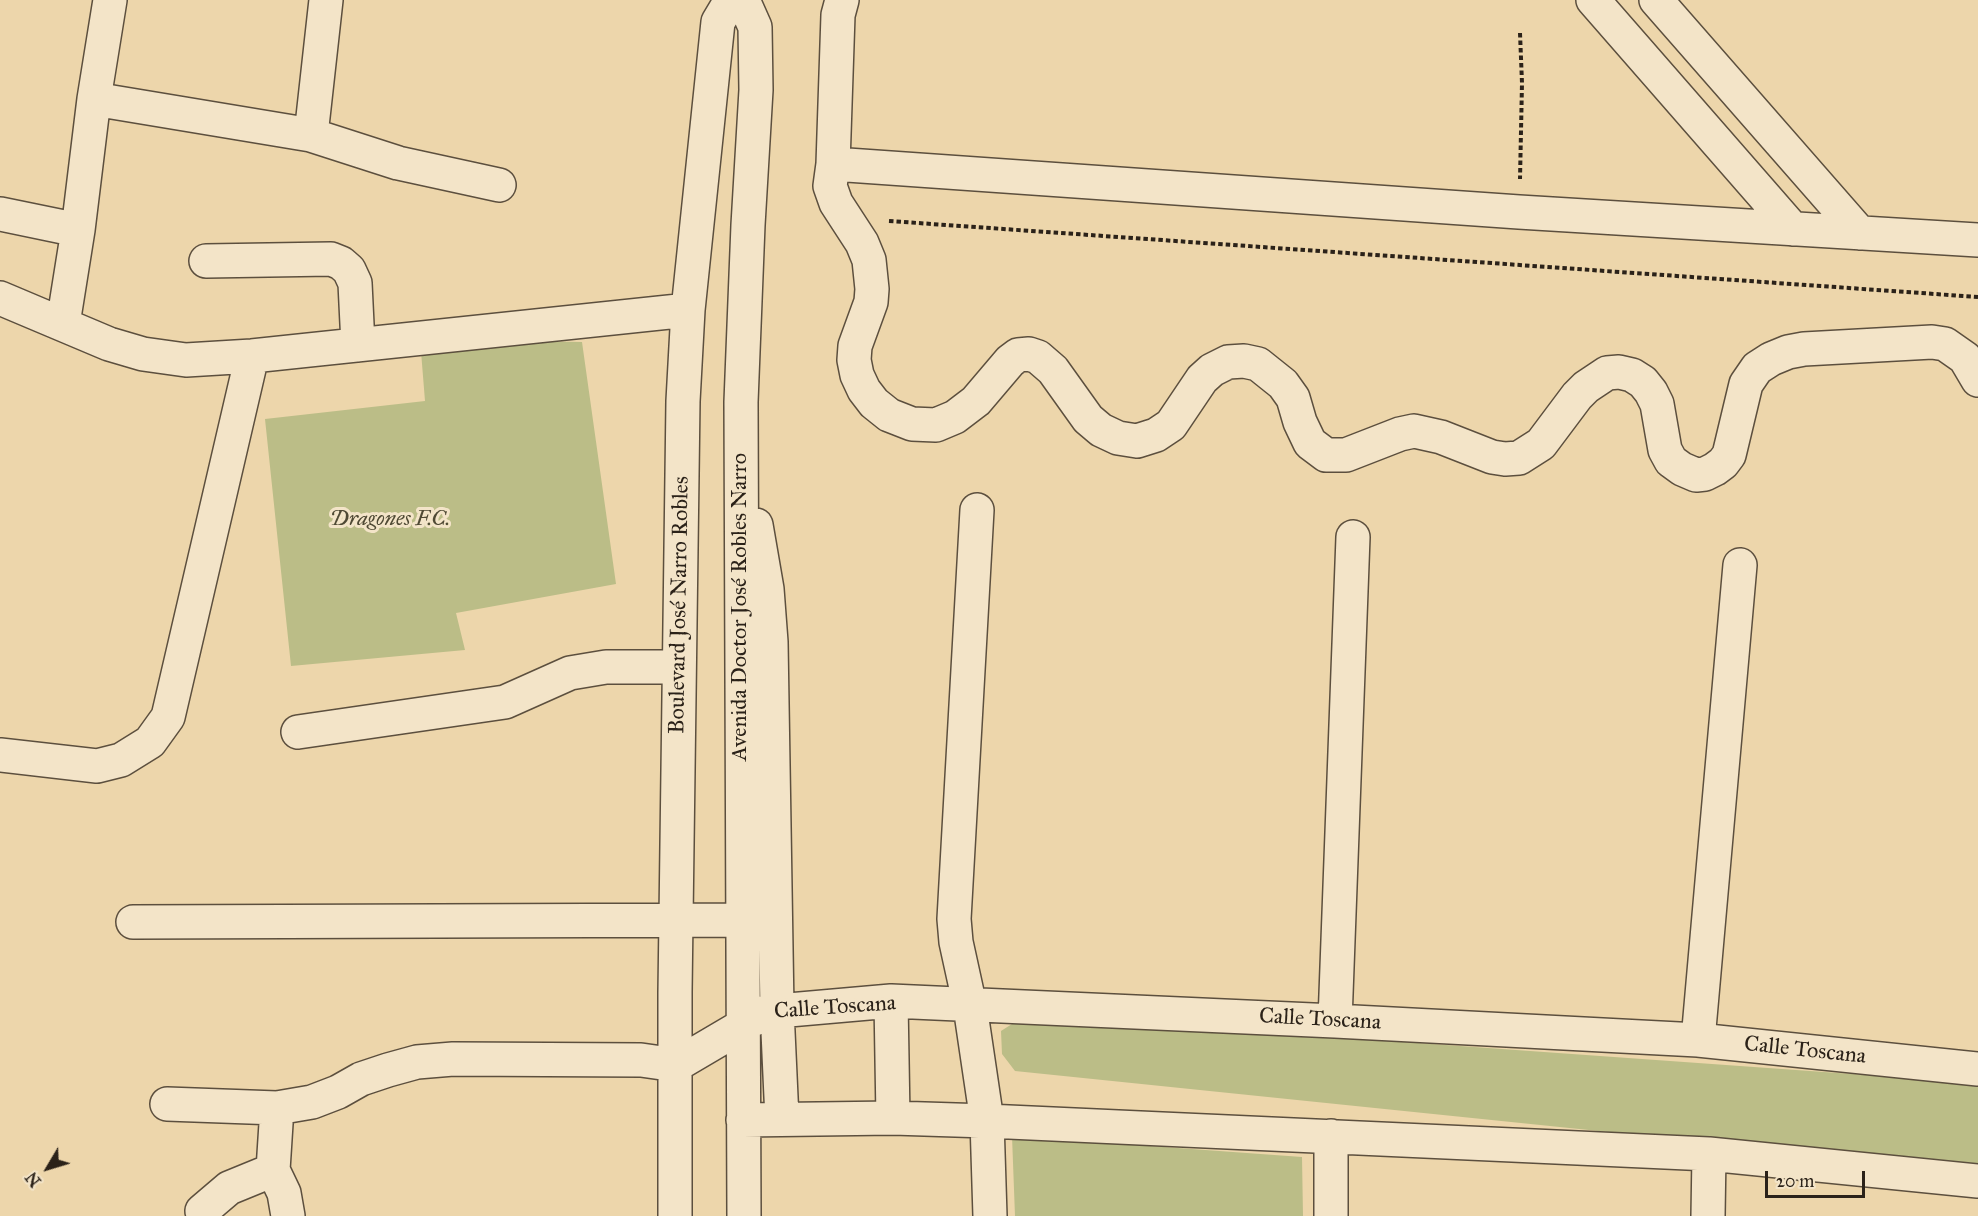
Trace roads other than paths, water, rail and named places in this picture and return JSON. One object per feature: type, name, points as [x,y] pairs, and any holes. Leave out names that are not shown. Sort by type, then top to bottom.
[{"type":"street","points":[[63,324],[110,0]]},
{"type":"street","points":[[311,135],[326,0]]},
{"type":"street","name":"Boulevard José Narro Robles","points":[[675,1216],[678,667],[683,401],[688,310],[718,22],[731,0]]},
{"type":"street","name":"Avenida Doctor José Robles Narro","points":[[743,0],[755,27],[756,90],[741,402],[741,1026],[744,1216]]},
{"type":"street","points":[[842,0],[838,15],[833,165],[830,186],[836,203],[862,243],[872,274],[871,303],[855,346],[854,360],[857,375],[874,404],[889,415],[912,424],[936,424],[955,417],[976,400],[1010,361],[1018,355],[1029,354],[1038,357],[1053,370],[1088,418],[1101,430],[1118,438],[1137,441],[1156,435],[1171,425],[1202,379],[1212,370],[1228,362],[1244,361],[1258,364],[1283,384],[1293,398],[1300,422],[1310,443],[1326,455],[1346,454],[1413,431],[1441,437],[1492,458],[1519,458],[1541,444],[1586,387],[1607,373],[1619,372],[1632,375],[1652,392],[1657,404],[1665,450],[1671,460],[1682,469],[1696,475],[1715,470],[1729,455],[1746,384],[1757,368],[1788,352],[1804,349],[1932,342],[1945,344],[1965,358],[1978,380]]},
{"type":"street","points":[[1593,0],[1793,229]]},
{"type":"street","points":[[1656,0],[1860,233]]},
{"type":"street","points":[[94,99],[311,135],[398,163],[499,185]]},
{"type":"street","points":[[833,165],[1519,212],[1978,240]]},
{"type":"street","points":[[0,214],[78,230]]},
{"type":"street","points":[[206,261],[331,259],[341,262],[349,270],[355,283],[358,345]]},
{"type":"street","points":[[0,298],[109,344],[143,354],[186,360],[252,356],[688,310]]},
{"type":"street","points":[[0,755],[97,766],[121,760],[150,742],[168,717],[252,356]]},
{"type":"street","points":[[741,462],[762,550],[768,589],[771,642],[777,1010],[782,1119]]},
{"type":"street","points":[[977,510],[954,919],[987,1121],[990,1216]]},
{"type":"street","points":[[1335,1021],[1353,537]]},
{"type":"street","points":[[1698,1040],[1740,565]]},
{"type":"street","points":[[298,732],[506,702],[570,673],[606,667],[678,667]]},
{"type":"street","points":[[133,922],[742,920]]},
{"type":"street","points":[[891,1001],[893,1118]]},
{"type":"street","name":"Calle Toscana","points":[[676,1065],[766,1012],[891,1001],[1698,1040],[1978,1069]]},
{"type":"street","points":[[167,1104],[277,1108],[312,1102],[338,1092],[361,1079],[417,1062],[453,1059],[641,1060],[676,1065]]},
{"type":"street","points":[[277,1108],[273,1170],[284,1193],[288,1216]]},
{"type":"street","points":[[743,1120],[893,1118],[987,1121],[1709,1154],[1978,1181]]},
{"type":"street","points":[[1330,1136],[1331,1216]]},
{"type":"street","points":[[1708,1216],[1709,1154]]},
{"type":"street","points":[[202,1211],[229,1188],[273,1170]]},
{"type":"park label","name":"Dragones F.C.","points":[[390,520]]}]
